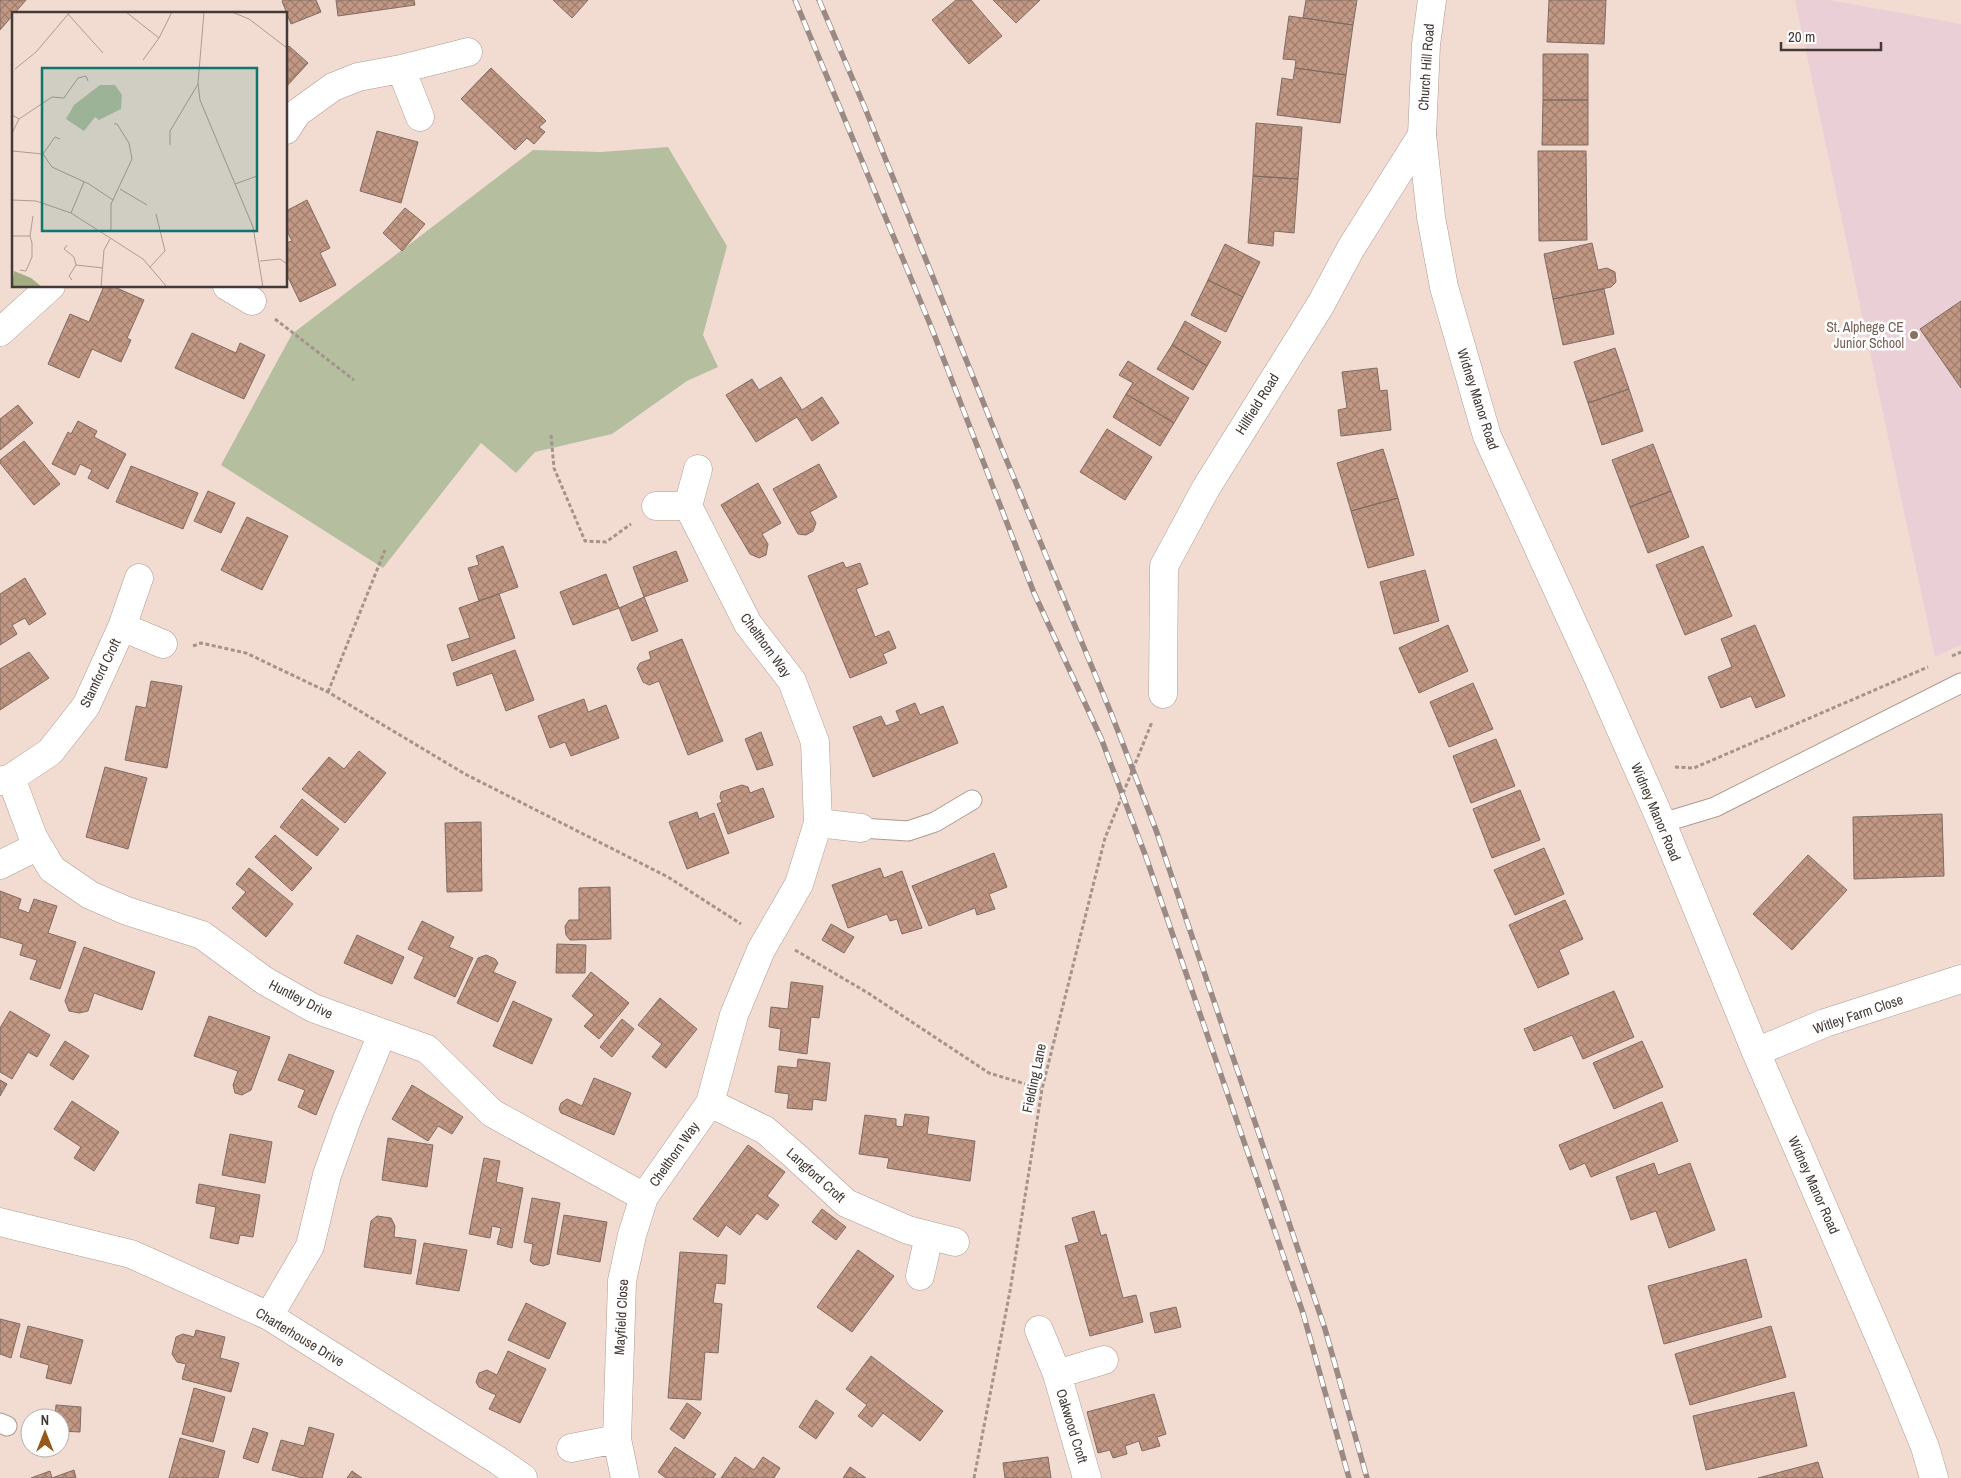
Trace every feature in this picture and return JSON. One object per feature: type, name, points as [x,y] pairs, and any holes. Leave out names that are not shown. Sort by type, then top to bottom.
[{"type":"street","name":"Church Hill Road","points":[[1422,135],[1426,45],[1432,0]]},
{"type":"street","points":[[288,127],[297,113],[333,87],[358,77],[401,69],[468,52]]},
{"type":"street","points":[[401,69],[420,117]]},
{"type":"street","name":"Hillfield Road","points":[[1163,694],[1164,566],[1206,488],[1321,304],[1351,248],[1422,135]]},
{"type":"street","name":"Widney Manor Road","points":[[1422,135],[1431,217],[1444,287],[1487,436],[1662,823],[1756,1052],[1894,1372],[1925,1447],[1934,1478]]},
{"type":"street","points":[[0,332],[49,288]]},
{"type":"street","points":[[230,288],[252,301]]},
{"type":"street","points":[[656,506],[688,506],[698,469]]},
{"type":"street","name":"Chelthorn Way","points":[[382,1034],[427,1049],[492,1113],[644,1197],[710,1103],[734,1015],[761,950],[799,884],[818,823],[816,742],[792,681],[748,624],[688,506]]},
{"type":"street","name":"Stamford Croft","points":[[5,780],[50,752],[86,706],[122,627],[139,578]]},
{"type":"street","name":"Stamford Croft","points":[[122,627],[163,644]]},
{"type":"street","name":"Huntley Drive","points":[[5,780],[33,837],[52,869],[90,895],[126,911],[202,935],[265,980],[313,1008],[382,1034]]},
{"type":"street","points":[[818,823],[862,828]]},
{"type":"street","points":[[0,865],[38,846]]},
{"type":"street","name":"Witley Farm Close","points":[[1756,1052],[1825,1024],[1961,979]]},
{"type":"street","points":[[269,1316],[310,1246],[327,1175],[347,1119],[382,1034]]},
{"type":"street","name":"Langford Croft","points":[[710,1103],[765,1130],[794,1154],[846,1203],[908,1230],[942,1239],[920,1276]]},
{"type":"street","name":"Mayfield Close","points":[[625,1478],[617,1439],[622,1281],[632,1235],[644,1197]]},
{"type":"street","name":"Charterhouse Drive","points":[[0,1222],[131,1254],[269,1316],[499,1461],[522,1478]]},
{"type":"street","name":"Oakwood Croft","points":[[1039,1330],[1057,1374],[1087,1478]]},
{"type":"street","name":"Oakwood Croft","points":[[1057,1374],[1104,1360]]},
{"type":"street","points":[[571,1448],[617,1439]]},
{"type":"lane","points":[[1662,823],[1716,807],[1961,684]]},
{"type":"lane","points":[[862,828],[908,830],[936,822],[972,800]]},
{"type":"path","points":[[252,301],[354,380]]},
{"type":"path","points":[[551,435],[554,468],[584,541],[606,542],[656,506]]},
{"type":"path","points":[[328,692],[385,550]]},
{"type":"path","points":[[192,646],[201,643],[246,653],[328,692],[465,774],[668,877],[743,926]]},
{"type":"path","points":[[1943,660],[1961,652]]},
{"type":"path","points":[[1675,767],[1694,768],[1934,664]]},
{"type":"path","name":"Fielding Lane","points":[[974,1478],[1010,1291],[1042,1089],[1105,838],[1163,694]]},
{"type":"path","points":[[789,946],[868,993],[989,1073],[1042,1089]]},
{"type":"shaded area","name":"St. Alphege CE Junior School","points":[[1795,0],[1829,0],[1961,24],[1961,645],[1935,657]]},
{"type":"green space","points":[[668,147],[727,246],[703,335],[718,367],[687,381],[612,434],[535,452],[516,473],[481,443],[383,568],[221,465],[292,334],[533,150],[601,152]]},
{"type":"building","points":[[0,0],[26,0],[16,12],[12,12],[12,16],[0,30]]},
{"type":"building","points":[[316,0],[321,12],[291,24],[288,12],[282,1]]},
{"type":"building","points":[[336,0],[414,0],[415,5],[338,16]]},
{"type":"building","points":[[553,0],[588,0],[572,18]]},
{"type":"building","points":[[956,0],[971,0],[1002,36],[969,64],[932,20]]},
{"type":"building","points":[[993,0],[1040,0],[1016,23]]},
{"type":"building","points":[[1306,0],[1357,0],[1353,25],[1303,18]]},
{"type":"building","points":[[1549,0],[1606,0],[1604,44],[1547,42]]},
{"type":"building","points":[[1289,16],[1353,25],[1346,75],[1295,68],[1296,60],[1283,59]]},
{"type":"building","points":[[288,47],[308,63],[288,85]]},
{"type":"building","points":[[1543,54],[1588,54],[1588,100],[1543,100]]},
{"type":"building","points":[[491,68],[546,121],[539,127],[545,132],[534,144],[527,138],[515,150],[461,99]]},
{"type":"building","points":[[1295,68],[1346,75],[1340,123],[1277,115],[1282,78],[1293,80]]},
{"type":"building","points":[[1543,100],[1588,100],[1588,145],[1542,145]]},
{"type":"building","points":[[1256,123],[1302,127],[1298,179],[1253,176]]},
{"type":"building","points":[[377,131],[418,142],[401,203],[360,191]]},
{"type":"building","points":[[1538,151],[1586,151],[1587,240],[1539,241]]},
{"type":"building","points":[[1253,176],[1298,179],[1294,233],[1274,231],[1273,246],[1248,243]]},
{"type":"building","points":[[307,200],[330,248],[320,253],[336,285],[300,302],[288,277],[288,242],[292,241],[288,233],[288,210]]},
{"type":"building","points":[[405,208],[425,224],[402,251],[383,233]]},
{"type":"building","points":[[1592,243],[1598,270],[1607,268],[1615,272],[1616,282],[1611,287],[1553,299],[1544,254]]},
{"type":"building","points":[[1225,244],[1260,262],[1243,297],[1208,280]]},
{"type":"building","points":[[1208,280],[1243,297],[1226,332],[1191,315]]},
{"type":"building","points":[[103,288],[117,288],[144,300],[127,338],[131,340],[121,362],[92,349],[79,378],[48,364],[70,314],[89,322]]},
{"type":"building","points":[[1604,289],[1614,334],[1563,345],[1553,299]]},
{"type":"building","points":[[1961,301],[1961,388],[1920,329]]},
{"type":"building","points":[[1185,321],[1221,342],[1207,366],[1172,345]]},
{"type":"building","points":[[192,333],[236,353],[240,343],[265,355],[244,399],[175,368]]},
{"type":"building","points":[[1172,345],[1207,366],[1193,390],[1157,369]]},
{"type":"building","points":[[1615,348],[1629,389],[1588,403],[1574,362]]},
{"type":"building","points":[[1128,361],[1189,398],[1174,423],[1126,394],[1133,383],[1119,375]]},
{"type":"building","points":[[1377,368],[1380,391],[1387,390],[1391,430],[1341,436],[1338,410],[1347,408],[1342,372]]},
{"type":"building","points":[[781,377],[802,410],[822,397],[839,423],[812,441],[797,417],[756,442],[726,395],[752,379],[759,390]]},
{"type":"building","points":[[1629,389],[1643,431],[1602,445],[1588,403]]},
{"type":"building","points":[[1126,394],[1174,423],[1160,446],[1113,417]]},
{"type":"building","points":[[18,405],[33,423],[0,450],[0,419]]},
{"type":"building","points":[[78,421],[97,431],[94,437],[126,454],[108,489],[88,478],[92,470],[80,464],[75,475],[52,464],[68,432],[71,434]]},
{"type":"building","points":[[1107,429],[1152,457],[1125,500],[1080,472]]},
{"type":"building","points":[[24,441],[60,484],[34,505],[0,463],[0,460]]},
{"type":"building","points":[[1653,444],[1671,491],[1630,507],[1612,460]]},
{"type":"building","points":[[1383,449],[1398,498],[1351,511],[1337,463]]},
{"type":"building","points":[[819,464],[837,497],[810,512],[816,523],[813,531],[806,535],[798,534],[773,489]]},
{"type":"building","points":[[131,466],[198,493],[183,529],[116,502]]},
{"type":"building","points":[[758,483],[781,523],[762,534],[768,544],[766,555],[759,558],[750,554],[721,505]]},
{"type":"building","points":[[208,491],[235,503],[221,533],[194,521]]},
{"type":"building","points":[[1671,491],[1689,537],[1648,553],[1630,507]]},
{"type":"building","points":[[1398,498],[1414,555],[1368,568],[1351,511]]},
{"type":"building","points":[[247,517],[288,536],[262,590],[221,570]]},
{"type":"building","points":[[503,546],[518,587],[479,601],[468,568],[479,565],[476,556]]},
{"type":"building","points":[[1703,546],[1732,616],[1685,635],[1656,565]]},
{"type":"building","points":[[676,551],[688,581],[644,597],[633,567]]},
{"type":"building","points":[[843,562],[846,568],[860,563],[868,584],[856,589],[875,637],[889,631],[896,648],[883,654],[887,663],[850,678],[808,576]]},
{"type":"building","points":[[1425,570],[1439,621],[1394,634],[1380,582]]},
{"type":"building","points":[[606,574],[619,608],[573,625],[560,592]]},
{"type":"building","points":[[25,578],[46,614],[29,625],[25,618],[12,625],[17,634],[0,645],[0,594]]},
{"type":"building","points":[[499,594],[515,638],[452,661],[447,645],[470,638],[459,608]]},
{"type":"building","points":[[644,597],[658,631],[632,641],[619,608]]},
{"type":"building","points":[[1448,625],[1468,671],[1419,693],[1399,648]]},
{"type":"building","points":[[1755,625],[1785,696],[1756,708],[1751,696],[1721,708],[1708,677],[1732,667],[1721,639]]},
{"type":"building","points":[[682,639],[723,741],[688,755],[659,681],[649,685],[643,682],[637,668],[640,663],[651,659],[649,652]]},
{"type":"building","points":[[515,650],[534,700],[506,711],[492,673],[457,686],[453,673]]},
{"type":"building","points":[[29,652],[49,678],[0,710],[0,669]]},
{"type":"building","points":[[151,681],[182,686],[167,768],[125,760],[136,706],[146,708]]},
{"type":"building","points":[[1473,683],[1493,729],[1449,747],[1430,702]]},
{"type":"building","points":[[584,699],[588,712],[606,705],[619,738],[571,756],[565,742],[550,748],[538,716]]},
{"type":"building","points":[[915,703],[920,715],[943,706],[958,743],[873,777],[853,727],[881,716],[886,726],[900,721],[896,711]]},
{"type":"building","points":[[761,732],[773,765],[757,770],[745,739]]},
{"type":"building","points":[[1496,739],[1515,786],[1471,803],[1453,756]]},
{"type":"building","points":[[359,751],[386,773],[345,823],[302,789],[329,757],[344,769]]},
{"type":"building","points":[[105,767],[147,778],[128,849],[86,837]]},
{"type":"building","points":[[742,785],[748,787],[750,793],[763,788],[774,817],[728,834],[717,804],[722,802],[721,792]]},
{"type":"building","points":[[1520,790],[1540,840],[1492,858],[1473,809]]},
{"type":"building","points":[[302,799],[339,829],[317,856],[280,827]]},
{"type":"building","points":[[697,812],[699,819],[714,813],[729,853],[687,869],[669,822]]},
{"type":"building","points":[[1942,814],[1944,876],[1854,879],[1853,817]]},
{"type":"building","points":[[481,822],[482,891],[447,892],[445,823]]},
{"type":"building","points":[[275,835],[312,868],[292,891],[255,857]]},
{"type":"building","points":[[1544,848],[1564,894],[1515,915],[1494,870]]},
{"type":"building","points":[[994,853],[1007,887],[989,894],[995,909],[977,915],[975,908],[929,926],[912,886]]},
{"type":"building","points":[[1808,855],[1847,890],[1792,950],[1753,914]]},
{"type":"building","points":[[249,868],[293,904],[266,937],[232,908],[246,892],[236,884]]},
{"type":"building","points":[[880,868],[884,878],[902,871],[922,928],[902,934],[897,919],[890,921],[887,914],[848,928],[832,885]]},
{"type":"building","points":[[610,887],[611,939],[570,940],[566,935],[565,926],[569,920],[579,920],[579,888]]},
{"type":"building","points":[[0,891],[21,899],[18,909],[29,913],[34,899],[57,906],[48,933],[76,942],[60,989],[30,979],[37,960],[20,955],[23,944],[0,937]]},
{"type":"building","points":[[1565,900],[1583,939],[1559,950],[1569,974],[1538,988],[1509,925]]},
{"type":"building","points":[[422,921],[454,937],[449,947],[473,958],[455,997],[414,978],[424,957],[408,949]]},
{"type":"building","points":[[831,924],[854,937],[844,953],[822,940]]},
{"type":"building","points":[[357,935],[404,957],[392,984],[344,963]]},
{"type":"building","points":[[557,944],[586,945],[585,973],[556,973]]},
{"type":"building","points":[[84,947],[155,972],[142,1010],[94,993],[88,1011],[79,1013],[69,1011],[65,1001]]},
{"type":"building","points":[[486,955],[495,959],[498,963],[493,972],[516,982],[498,1022],[457,1003],[478,958]]},
{"type":"building","points":[[591,972],[629,1003],[599,1039],[584,1026],[594,1015],[572,996]]},
{"type":"building","points":[[791,982],[823,986],[819,1018],[811,1017],[807,1054],[779,1050],[781,1029],[769,1027],[771,1007],[788,1009]]},
{"type":"building","points":[[1614,991],[1634,1037],[1583,1059],[1572,1035],[1534,1051],[1524,1029]]},
{"type":"building","points":[[660,998],[697,1029],[666,1068],[652,1057],[662,1044],[638,1025]]},
{"type":"building","points":[[513,1001],[552,1019],[532,1064],[493,1046]]},
{"type":"building","points":[[10,1011],[50,1035],[37,1057],[28,1052],[12,1079],[0,1072],[0,1028]]},
{"type":"building","points":[[209,1016],[270,1037],[251,1090],[242,1095],[235,1093],[233,1085],[238,1071],[194,1056]]},
{"type":"building","points":[[622,1019],[634,1029],[612,1057],[600,1047]]},
{"type":"building","points":[[65,1041],[89,1056],[73,1080],[50,1065]]},
{"type":"building","points":[[1642,1041],[1663,1087],[1614,1109],[1593,1063]]},
{"type":"building","points":[[289,1054],[334,1071],[316,1115],[298,1107],[305,1090],[278,1080]]},
{"type":"building","points":[[798,1059],[830,1063],[826,1101],[813,1099],[812,1110],[787,1108],[789,1094],[775,1092],[778,1066],[797,1068]]},
{"type":"building","points":[[594,1078],[631,1093],[614,1135],[561,1113],[559,1109],[561,1103],[567,1099],[582,1106]]},
{"type":"building","points":[[0,1080],[7,1084],[0,1096]]},
{"type":"building","points":[[412,1085],[463,1117],[452,1134],[438,1126],[428,1141],[392,1119]]},
{"type":"building","points":[[72,1101],[119,1132],[94,1171],[74,1158],[81,1147],[54,1129]]},
{"type":"building","points":[[1662,1102],[1678,1141],[1591,1177],[1585,1163],[1570,1170],[1559,1145]]},
{"type":"building","points":[[905,1114],[929,1117],[927,1134],[975,1141],[970,1181],[887,1168],[889,1158],[859,1154],[865,1115],[896,1119],[896,1126],[903,1127]]},
{"type":"building","points":[[230,1134],[272,1142],[265,1183],[222,1175]]},
{"type":"building","points":[[388,1138],[433,1145],[427,1187],[382,1180]]},
{"type":"building","points":[[748,1145],[785,1172],[767,1196],[779,1205],[767,1220],[757,1213],[740,1235],[726,1225],[718,1237],[693,1219]]},
{"type":"building","points":[[484,1158],[500,1161],[496,1182],[523,1188],[512,1248],[497,1244],[501,1228],[492,1226],[490,1238],[469,1234]]},
{"type":"building","points":[[1654,1163],[1658,1175],[1690,1163],[1715,1230],[1669,1248],[1656,1211],[1631,1220],[1616,1177]]},
{"type":"building","points":[[199,1184],[260,1195],[253,1237],[240,1235],[238,1244],[210,1238],[216,1207],[196,1203]]},
{"type":"building","points":[[532,1198],[560,1203],[549,1264],[543,1266],[533,1264],[530,1261],[533,1244],[524,1242]]},
{"type":"building","points":[[822,1209],[846,1227],[836,1240],[812,1222]]},
{"type":"building","points":[[1094,1211],[1101,1236],[1106,1234],[1123,1298],[1136,1295],[1143,1322],[1090,1336],[1065,1246],[1079,1242],[1072,1218]]},
{"type":"building","points":[[564,1215],[607,1222],[600,1262],[557,1254]]},
{"type":"building","points":[[377,1216],[391,1218],[395,1226],[394,1237],[416,1240],[411,1274],[364,1267],[371,1221]]},
{"type":"building","points":[[424,1243],[467,1250],[459,1291],[416,1284]]},
{"type":"building","points":[[858,1250],[894,1276],[852,1332],[817,1307]]},
{"type":"building","points":[[680,1252],[727,1255],[725,1284],[716,1283],[713,1303],[722,1304],[718,1353],[705,1352],[701,1400],[668,1398]]},
{"type":"building","points":[[1746,1259],[1762,1317],[1664,1344],[1648,1286]]},
{"type":"building","points":[[526,1303],[566,1323],[549,1359],[508,1340]]},
{"type":"building","points":[[1176,1307],[1181,1327],[1155,1333],[1150,1313]]},
{"type":"building","points":[[0,1319],[20,1324],[11,1358],[0,1354]]},
{"type":"building","points":[[28,1326],[83,1340],[71,1384],[46,1378],[49,1365],[20,1357]]},
{"type":"building","points":[[1771,1326],[1786,1377],[1690,1405],[1675,1354]]},
{"type":"building","points":[[196,1330],[225,1337],[220,1358],[239,1363],[231,1392],[182,1379],[186,1364],[177,1362],[172,1354],[176,1337],[183,1334],[194,1337]]},
{"type":"building","points":[[508,1351],[546,1369],[520,1423],[489,1409],[496,1395],[479,1387],[476,1382],[479,1373],[487,1370],[497,1375]]},
{"type":"building","points":[[871,1356],[943,1411],[920,1441],[883,1413],[872,1427],[858,1416],[867,1405],[846,1389]]},
{"type":"building","points":[[194,1388],[225,1397],[213,1442],[182,1434]]},
{"type":"building","points":[[1794,1392],[1807,1446],[1706,1470],[1693,1416]]},
{"type":"building","points":[[1154,1394],[1166,1434],[1157,1437],[1160,1446],[1142,1451],[1139,1441],[1125,1446],[1127,1454],[1113,1458],[1110,1450],[1098,1453],[1087,1412]]},
{"type":"building","points":[[816,1400],[834,1413],[816,1439],[799,1427]]},
{"type":"building","points":[[687,1403],[701,1413],[684,1439],[670,1429]]},
{"type":"building","points":[[56,1405],[81,1407],[80,1432],[70,1432],[70,1408],[56,1408]]},
{"type":"building","points":[[309,1427],[334,1434],[322,1478],[302,1478],[272,1470],[281,1440],[304,1446]]},
{"type":"building","points":[[253,1428],[268,1433],[258,1463],[243,1458]]},
{"type":"building","points":[[180,1438],[225,1451],[218,1478],[169,1478]]},
{"type":"building","points":[[675,1447],[716,1474],[713,1478],[666,1478],[658,1472]]},
{"type":"building","points":[[735,1457],[754,1470],[763,1457],[780,1468],[774,1478],[721,1478]]},
{"type":"building","points":[[1048,1457],[1051,1478],[1005,1478],[1003,1463]]},
{"type":"building","points":[[1818,1462],[1823,1478],[1758,1478]]},
{"type":"building","points":[[850,1467],[866,1478],[843,1478]]},
{"type":"building","points":[[74,1470],[76,1478],[52,1478]]},
{"type":"building","points":[[50,1471],[52,1478],[31,1478]]},
{"type":"building","points":[[352,1471],[362,1478],[347,1478]]},
{"type":"railway","points":[[795,0],[932,329],[1034,593],[1101,738],[1146,857],[1303,1313],[1349,1478]]},
{"type":"railway","points":[[819,0],[865,108],[1004,454],[1111,713],[1156,830],[1325,1329],[1367,1478]]},
{"type":"place","name":"St. Alphege CE Junior School","points":[[1914,335]]}]
